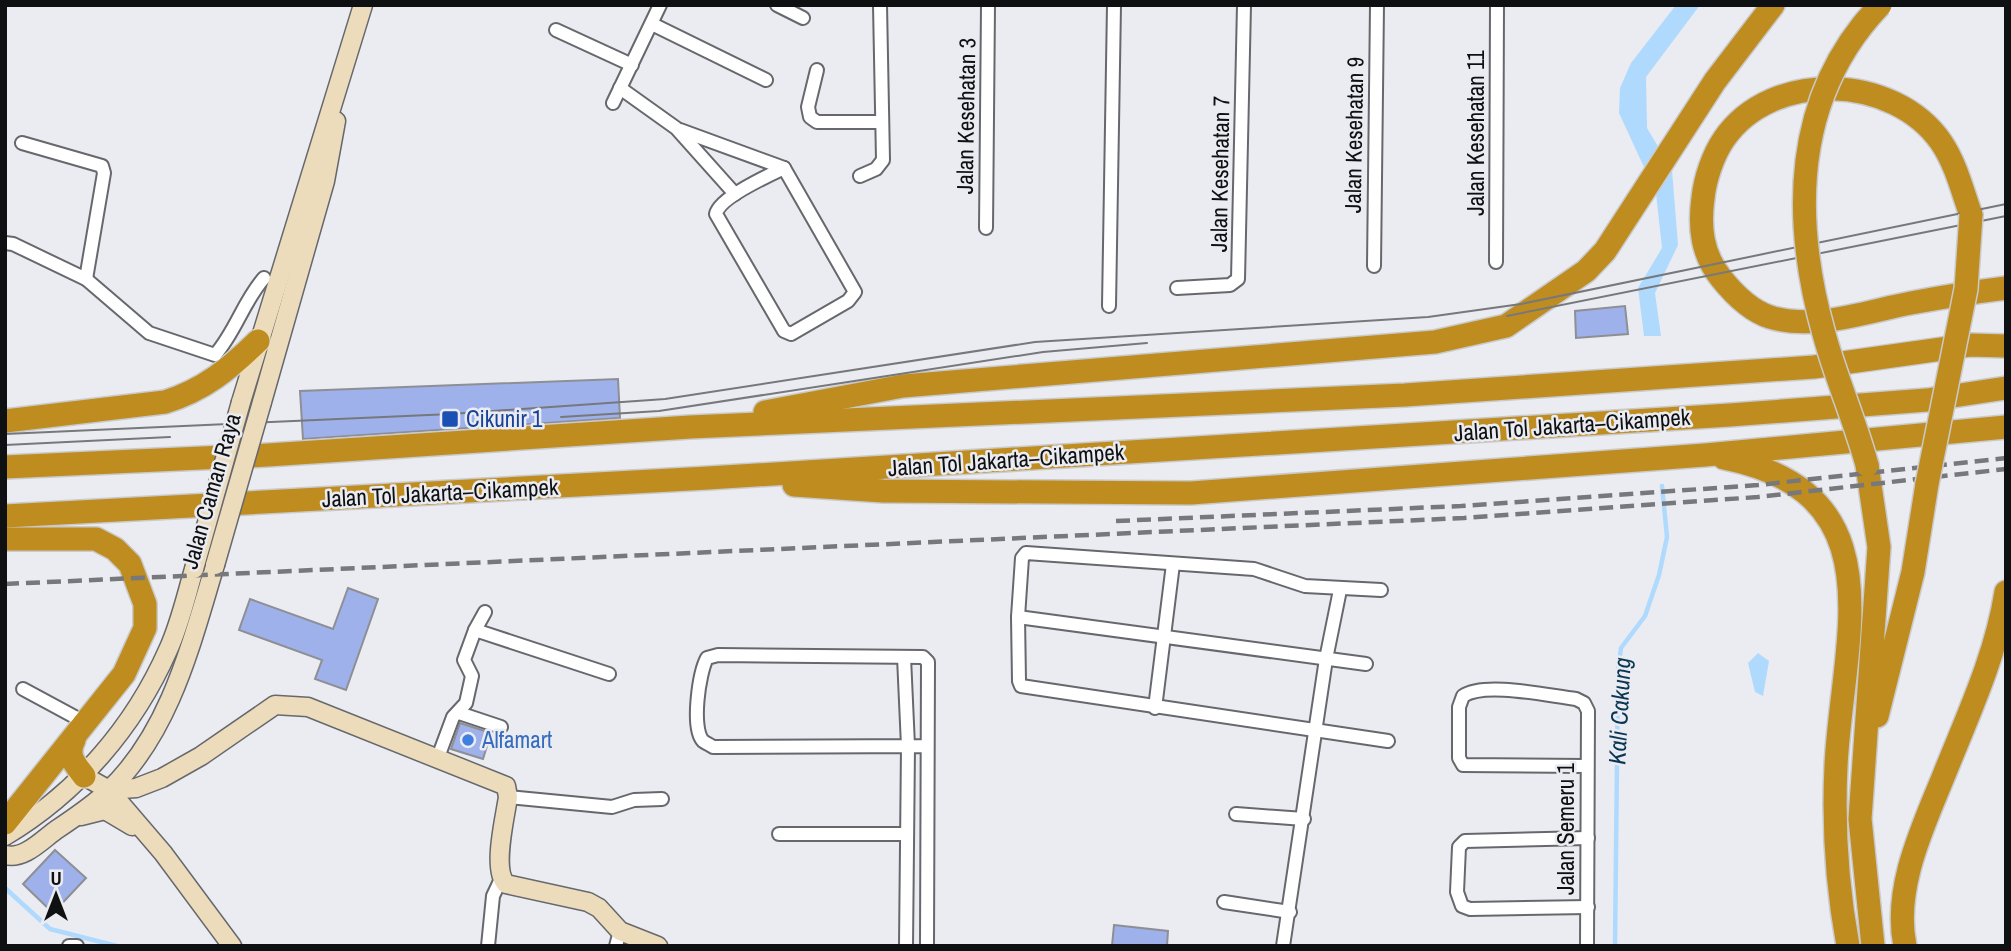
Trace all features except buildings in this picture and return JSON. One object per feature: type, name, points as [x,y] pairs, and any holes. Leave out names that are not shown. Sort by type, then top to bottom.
[{"type":"highway","points":[[690,427],[902,386],[1435,342],[1506,326],[1587,271],[1605,251],[1717,78],[1759,5]]},
{"type":"highway","points":[[1717,78],[1773,5]]},
{"type":"highway","points":[[1872,946],[1860,819],[1879,547],[1867,465],[1824,336],[1807,265],[1803,219],[1804,171],[1814,118],[1846,49],[1880,5]]},
{"type":"highway","points":[[1861,784],[1913,572],[1927,484],[1966,289],[1971,215],[1958,174],[1940,141],[1913,114],[1885,98],[1837,89],[1791,93],[1753,110],[1724,139],[1705,183],[1700,216],[1704,249],[1715,270],[1752,308],[1770,317],[1817,321],[1954,295],[2006,288]]},
{"type":"highway","points":[[1970,345],[2006,334]]},
{"type":"highway","points":[[5,421],[164,402],[190,394],[212,382],[258,341]]},
{"type":"highway","name":"Jalan Tol Jakarta–Cikampek","points":[[5,467],[268,455],[690,427],[1338,398],[1620,381],[1814,367],[1970,345],[2006,346]]},
{"type":"highway","name":"Jalan Tol Jakarta–Cikampek","points":[[5,516],[708,478],[1744,414],[1927,400],[2001,391]]},
{"type":"highway","points":[[708,478],[883,491],[1180,494],[1705,455],[2006,427]]},
{"type":"highway","points":[[1705,455],[1744,464],[1789,483],[1814,502],[1830,521],[1843,547],[1850,580],[1851,614],[1836,760],[1834,837],[1848,946]]},
{"type":"highway","points":[[5,539],[96,539],[115,549],[130,564],[141,585],[145,604],[145,628],[124,674],[5,823]]},
{"type":"highway","points":[[1905,946],[1905,894],[1914,849],[1989,664],[2006,592]]},
{"type":"highway","points":[[80,732],[70,748],[71,759],[84,776]]},
{"type":"main road","name":"Jalan Caman Raya","points":[[5,855],[24,853],[109,790],[163,714],[188,654],[268,380],[316,179],[363,5]]},
{"type":"main road","name":"Jalan Caman Raya","points":[[5,836],[33,820],[84,776],[116,737],[155,678],[169,648],[194,569],[258,341],[316,179]]},
{"type":"main road","points":[[109,790],[136,788],[162,778],[201,756],[275,705],[307,707],[506,786],[508,797],[499,866],[501,878],[517,888],[588,901],[600,908],[618,938],[658,946]]},
{"type":"main road","points":[[84,776],[109,790],[163,853],[232,946]]},
{"type":"main road","points":[[71,819],[99,811],[114,813],[163,853]]},
{"type":"street","points":[[613,103],[660,5]]},
{"type":"street","points":[[777,5],[803,18]]},
{"type":"street","points":[[860,176],[876,169],[883,160],[880,5]]},
{"type":"street","name":"Jalan Kesehatan 3","points":[[986,228],[988,5]]},
{"type":"street","points":[[1109,306],[1114,5]]},
{"type":"street","name":"Jalan Kesehatan 7","points":[[1177,288],[1230,285],[1238,279],[1244,5]]},
{"type":"street","name":"Jalan Kesehatan 9","points":[[1374,266],[1377,5]]},
{"type":"street","name":"Jalan Kesehatan 11","points":[[1496,262],[1497,5]]},
{"type":"street","points":[[652,24],[766,80]]},
{"type":"street","points":[[556,30],[632,65]]},
{"type":"street","points":[[817,71],[808,107],[810,117],[817,122],[882,122]]},
{"type":"street","points":[[620,88],[676,128],[735,194]]},
{"type":"street","points":[[676,128],[784,168],[855,292],[848,302],[791,334],[784,331],[716,214],[719,207],[735,194],[784,168]]},
{"type":"street","points":[[22,143],[102,166],[104,173],[86,279]]},
{"type":"street","points":[[5,243],[13,244],[86,279],[149,333],[215,355],[231,336],[248,297],[264,278]]},
{"type":"street","points":[[1381,590],[1340,590],[1305,586],[1254,569],[1026,553],[1022,558],[1018,617],[1021,686],[1388,741]]},
{"type":"street","points":[[1155,708],[1173,564]]},
{"type":"street","points":[[1283,946],[1326,659],[1340,590]]},
{"type":"street","points":[[437,760],[453,717],[466,703],[472,676],[464,660],[485,612]]},
{"type":"street","points":[[1018,617],[1163,639],[1366,664]]},
{"type":"street","points":[[475,630],[609,674]]},
{"type":"street","points":[[926,746],[713,747],[703,742],[696,728],[701,669],[707,658],[718,655],[923,657],[928,662],[927,946]]},
{"type":"street","points":[[904,657],[908,746],[906,946]]},
{"type":"street","points":[[23,689],[80,732]]},
{"type":"street","name":"Jalan Semeru 1","points":[[1587,766],[1469,767],[1459,758],[1459,707],[1463,696],[1469,692],[1493,689],[1576,699],[1584,703],[1588,711],[1587,946]]},
{"type":"street","points":[[459,713],[502,727]]},
{"type":"street","points":[[508,797],[612,807],[634,800],[662,799]]},
{"type":"street","points":[[1236,814],[1304,819]]},
{"type":"street","points":[[779,834],[907,834]]},
{"type":"street","points":[[1588,838],[1465,841],[1459,847],[1457,892],[1462,906],[1470,909],[1588,907]]},
{"type":"street","points":[[488,946],[494,896],[501,878]]},
{"type":"street","points":[[1224,902],[1290,912]]},
{"type":"water","points":[[1676,5],[1700,5],[1646,77],[1647,128],[1672,170],[1678,245],[1655,293],[1661,336],[1644,336],[1638,288],[1662,248],[1656,193],[1619,113],[1620,88],[1631,63]]},
{"type":"water","points":[[1758,653],[1769,661],[1763,696],[1755,692],[1748,663]]},
{"type":"waterway","name":"Kali Cakung","points":[[1615,946],[1618,670],[1621,648],[1645,616],[1659,575],[1667,537],[1662,486]]},
{"type":"waterway","points":[[5,888],[50,929],[117,946]]},
{"type":"tram line","points":[[5,434],[451,414],[665,399],[1035,342],[1428,317],[1521,304],[2006,204]]},
{"type":"tram line","points":[[1507,316],[2006,216]]},
{"type":"tram line","points":[[561,417],[659,411],[1043,352],[1147,343]]},
{"type":"tram line","points":[[5,445],[170,437]]},
{"type":"railway","points":[[1116,521],[1461,506],[1758,485],[2006,458]]},
{"type":"railway","points":[[5,584],[1464,518],[1758,497],[2006,469]]},
{"type":"place","name":"Cikunir 1","points":[[450,419]]},
{"type":"place","name":"Alfamart","points":[[468,740]]}]
